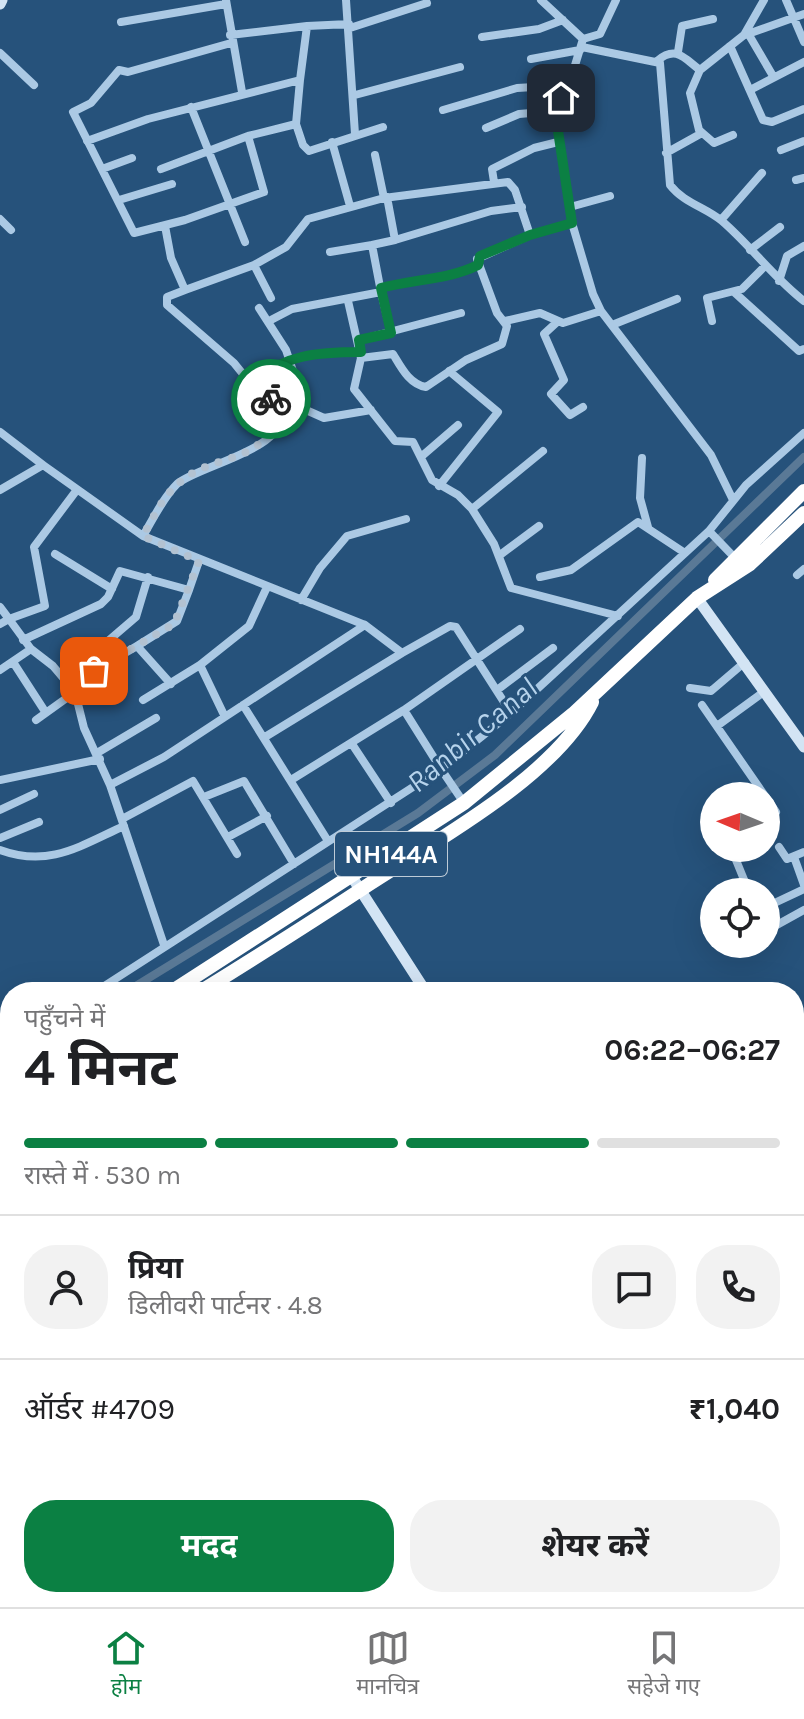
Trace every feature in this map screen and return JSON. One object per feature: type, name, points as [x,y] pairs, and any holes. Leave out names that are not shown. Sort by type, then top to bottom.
[{"type":"highway","name":"NH144A","points":[[187,982],[352,877],[461,798],[599,691],[702,594],[804,491]]},
{"type":"highway","points":[[702,594],[750,564],[804,513]]},
{"type":"highway","points":[[216,982],[447,836],[541,764],[581,723],[599,691]]},
{"type":"street","points":[[355,134],[355,95],[346,2],[357,0]]},
{"type":"street","points":[[541,0],[563,20],[582,46],[657,61],[668,53],[678,52],[700,70]]},
{"type":"street","points":[[531,59],[582,46],[600,34],[616,0]]},
{"type":"street","points":[[747,35],[764,0]]},
{"type":"street","points":[[786,0],[804,42]]},
{"type":"street","points":[[121,22],[197,5],[226,2],[230,39],[242,92]]},
{"type":"street","points":[[248,136],[264,192],[165,226],[134,233],[73,112],[91,103],[119,70],[128,72],[230,39],[307,26],[349,26],[427,3]]},
{"type":"street","points":[[733,135],[714,143],[702,133],[690,93],[700,70],[747,35],[804,14]]},
{"type":"street","points":[[678,52],[682,26],[713,19]]},
{"type":"street","points":[[482,37],[528,32],[563,20]]},
{"type":"street","points":[[307,26],[296,124],[306,149],[313,150],[383,127]]},
{"type":"street","points":[[747,35],[773,76]]},
{"type":"street","points":[[582,46],[569,85],[555,111],[572,223],[601,311],[711,455],[733,500]]},
{"type":"street","points":[[730,46],[766,122],[804,109]]},
{"type":"street","points":[[0,53],[34,85]]},
{"type":"street","points":[[657,61],[662,74],[668,180],[674,191],[721,220],[764,267],[804,301]]},
{"type":"street","points":[[750,90],[804,62]]},
{"type":"street","points":[[355,95],[460,67]]},
{"type":"street","points":[[87,141],[242,92],[300,80]]},
{"type":"street","points":[[443,110],[517,88],[569,85]]},
{"type":"street","points":[[191,107],[245,242]]},
{"type":"street","points":[[486,128],[519,114],[555,111]]},
{"type":"street","points":[[161,169],[248,136],[296,124]]},
{"type":"street","points":[[666,153],[702,133]]},
{"type":"street","points":[[781,150],[804,141]]},
{"type":"street","points":[[332,142],[350,206]]},
{"type":"street","points":[[494,182],[492,169],[534,148],[558,142]]},
{"type":"street","points":[[375,155],[395,240]]},
{"type":"street","points":[[102,169],[132,158]]},
{"type":"street","points":[[721,220],[762,173]]},
{"type":"street","points":[[143,536],[177,484],[200,469],[255,450],[278,424],[280,415],[267,393],[257,391],[234,363],[167,305],[167,297],[254,265],[292,243],[305,221],[386,198],[494,182],[512,184],[530,235]]},
{"type":"street","points":[[119,200],[172,184]]},
{"type":"street","points":[[570,207],[610,196]]},
{"type":"street","points":[[330,252],[395,240],[491,211],[522,207]]},
{"type":"street","points":[[0,219],[11,230]]},
{"type":"street","points":[[251,384],[266,370],[289,359],[321,352],[393,354],[404,373],[421,387],[505,342],[505,321],[497,313],[478,265],[480,256],[530,235],[572,223]]},
{"type":"street","points":[[165,226],[171,258],[185,290]]},
{"type":"street","points":[[750,250],[780,227]]},
{"type":"street","points":[[372,245],[391,333]]},
{"type":"street","points":[[779,281],[787,256],[804,246]]},
{"type":"street","points":[[254,265],[271,298]]},
{"type":"street","points":[[269,321],[292,309],[348,301],[427,277],[455,276],[478,265]]},
{"type":"street","points":[[712,321],[706,299],[734,292],[764,267]]},
{"type":"street","points":[[734,292],[799,351],[804,349]]},
{"type":"street","points":[[612,325],[677,299]]},
{"type":"street","points":[[348,301],[361,355],[359,376],[353,385],[395,441],[413,442],[429,477],[458,495],[472,509],[500,555],[508,583],[517,591],[618,616]]},
{"type":"street","points":[[259,308],[289,359],[303,405],[311,414],[344,417],[371,410]]},
{"type":"street","points":[[583,407],[570,415],[551,394],[564,380],[544,334],[556,323],[601,311]]},
{"type":"street","points":[[359,340],[461,313]]},
{"type":"street","points":[[505,321],[534,313],[556,323]]},
{"type":"street","points":[[439,486],[498,412],[449,371]]},
{"type":"street","points":[[422,456],[458,425]]},
{"type":"street","points":[[0,432],[76,491],[143,536],[365,625],[402,653]]},
{"type":"street","points":[[110,982],[441,769],[511,713],[685,553],[712,534],[733,500],[804,433]]},
{"type":"street","points":[[472,509],[543,451]]},
{"type":"street","points":[[642,458],[640,498],[648,528]]},
{"type":"street","points":[[0,490],[43,465]]},
{"type":"street","points":[[0,624],[45,606],[34,547],[76,491]]},
{"type":"street","points":[[301,600],[319,570],[353,533],[406,519]]},
{"type":"street","points":[[540,577],[571,570],[614,542],[636,523],[685,553]]},
{"type":"street","points":[[500,555],[539,526]]},
{"type":"street","points":[[712,534],[735,558]]},
{"type":"street","points":[[55,554],[112,589]]},
{"type":"street","points":[[36,720],[73,688],[174,624],[199,561]]},
{"type":"street","points":[[23,640],[88,612],[105,601],[122,569],[189,590]]},
{"type":"street","points":[[118,657],[108,641],[136,617],[148,577]]},
{"type":"street","points":[[143,700],[200,665],[249,626],[267,587]]},
{"type":"street","points":[[702,594],[804,747]]},
{"type":"street","points":[[0,607],[31,649],[73,688],[86,734],[110,785],[164,945]]},
{"type":"street","points":[[110,785],[143,770],[365,625]]},
{"type":"street","points":[[265,737],[452,625],[479,660],[511,713]]},
{"type":"street","points":[[291,780],[404,710],[520,629]]},
{"type":"street","points":[[137,646],[171,684]]},
{"type":"street","points":[[497,690],[553,648]]},
{"type":"street","points":[[0,670],[31,649]]},
{"type":"street","points":[[13,662],[46,713]]},
{"type":"street","points":[[690,688],[707,692],[745,662]]},
{"type":"street","points":[[200,665],[225,717]]},
{"type":"street","points":[[717,726],[765,691]]},
{"type":"street","points":[[243,705],[328,841]]},
{"type":"street","points":[[702,705],[756,782]]},
{"type":"street","points":[[404,710],[461,798]]},
{"type":"street","points":[[0,780],[99,756],[156,718]]},
{"type":"street","points":[[352,744],[391,803]]},
{"type":"street","points":[[204,797],[242,780],[294,864]]},
{"type":"street","points":[[0,850],[19,857],[46,858],[123,823],[191,781],[204,797],[237,854]]},
{"type":"street","points":[[0,810],[34,794]]},
{"type":"street","points":[[228,837],[267,816]]},
{"type":"street","points":[[0,838],[39,822]]},
{"type":"street","points":[[780,849],[785,859],[804,852]]},
{"type":"street","points":[[780,900],[804,887],[794,857]]},
{"type":"street","points":[[352,877],[419,982]]},
{"type":"street","points":[[780,923],[804,910]]},
{"type":"waterway","name":"Ranbir Canal","points":[[142,982],[418,813],[495,755],[804,457]]},
{"type":"way so far","points":[[94,671],[169,628],[179,618],[199,561],[143,536],[177,484],[200,469],[255,450],[280,421],[271,399]]},
{"type":"route","points":[[271,399],[251,384],[266,370],[289,359],[321,352],[361,352],[359,340],[391,333],[381,288],[427,277],[457,275],[478,265],[480,256],[530,235],[572,223],[555,111],[556,103],[561,98]]}]
